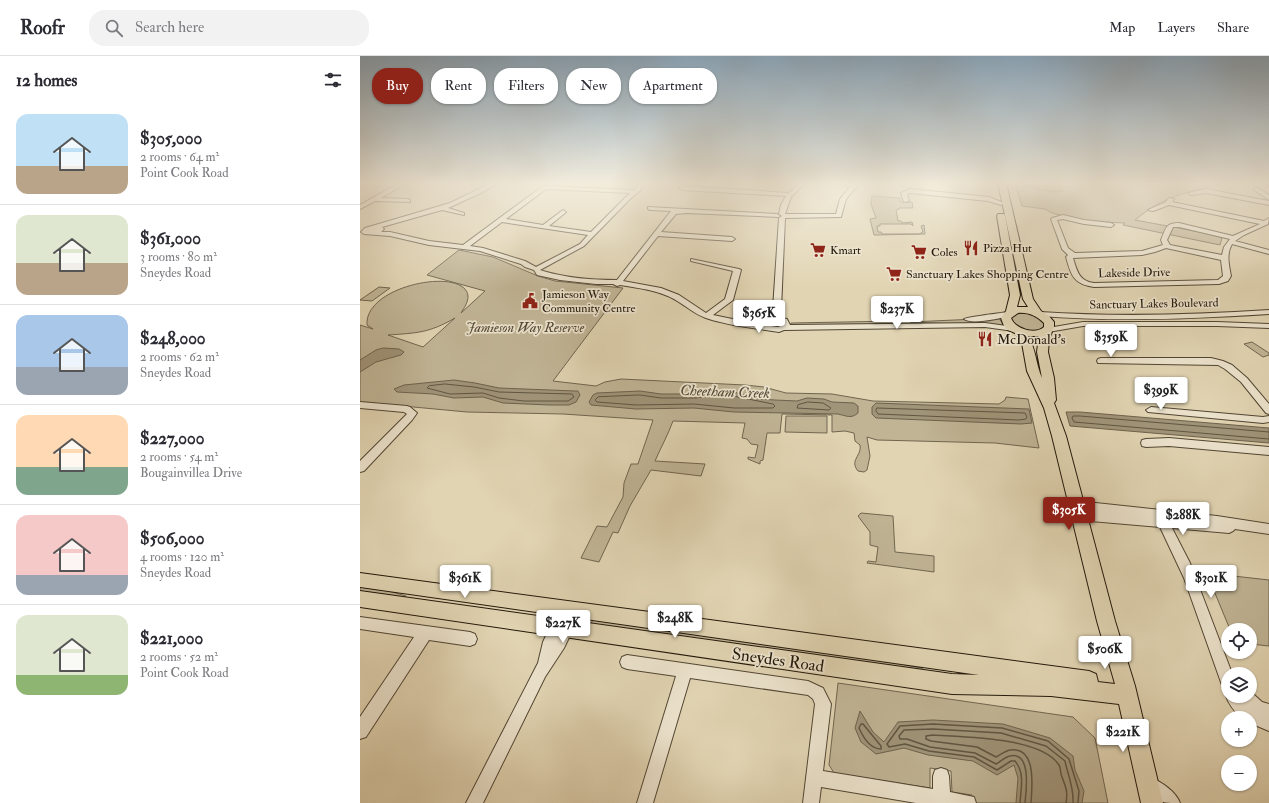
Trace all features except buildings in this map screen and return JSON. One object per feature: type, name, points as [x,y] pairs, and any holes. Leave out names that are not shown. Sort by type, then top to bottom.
[{"type":"main road","points":[[1004,218],[1013,234],[1029,303],[1049,322],[1050,327],[1047,330],[1042,346],[1048,380],[1050,408]]},
{"type":"main road","points":[[1004,218],[1009,264],[1015,295],[1010,313],[1006,318],[1027,343],[1033,371],[1050,408],[1078,510],[1106,622],[1126,690],[1152,803]]},
{"type":"main road","points":[[1009,264],[1015,262],[1011,242],[1013,234]]},
{"type":"main road","points":[[1010,313],[1026,310],[1038,313]]},
{"type":"main road","points":[[1016,330],[1030,333],[1047,330]]},
{"type":"main road","name":"Sneydes Road","points":[[360,580],[1126,690]]},
{"type":"main road","name":"Sneydes Road","points":[[360,599],[952,684],[1051,686],[1126,690]]},
{"type":"street","points":[[368,231],[408,218]]},
{"type":"street","points":[[466,246],[504,218]]},
{"type":"street","points":[[544,227],[556,218]]},
{"type":"street","points":[[368,231],[390,234],[429,243],[466,246],[498,253],[523,262],[527,266],[538,268],[569,253],[584,243],[608,218]]},
{"type":"street","points":[[618,283],[669,218]]},
{"type":"street","points":[[769,323],[777,310],[782,218]]},
{"type":"street","points":[[1054,218],[1065,248],[1073,254],[1142,253],[1167,246],[1224,258]]},
{"type":"street","points":[[1067,218],[1094,224],[1111,225]]},
{"type":"street","points":[[1246,218],[1268,222]]},
{"type":"street","points":[[501,220],[593,234]]},
{"type":"street","points":[[1232,240],[1245,231],[1268,222]]},
{"type":"street","points":[[1167,246],[1164,240],[1169,226],[1173,225],[1232,240],[1269,252]]},
{"type":"street","points":[[368,231],[390,234]]},
{"type":"street","points":[[656,234],[732,239]]},
{"type":"street","name":"Lakeside Drive","points":[[1073,254],[1069,257],[1078,280],[1083,284],[1219,282],[1227,276],[1224,258],[1225,251],[1232,240]]},
{"type":"street","points":[[693,261],[737,270],[729,300],[707,316]]},
{"type":"street","points":[[538,268],[540,273],[573,280],[640,286],[670,294],[707,316],[724,321],[748,324],[769,323],[776,330],[784,323],[906,323],[985,325],[1016,330]]},
{"type":"street","points":[[777,310],[784,323]]},
{"type":"street","name":"Sanctuary Lakes Boulevard","points":[[1038,313],[1072,316],[1168,316],[1269,312]]},
{"type":"street","points":[[906,323],[988,318],[1010,313]]},
{"type":"street","name":"Sanctuary Lakes Boulevard","points":[[1047,330],[1072,325],[1096,324],[1217,324],[1269,326]]},
{"type":"street","points":[[1100,361],[1219,362],[1234,370],[1269,411]]},
{"type":"street","points":[[360,405],[407,409],[412,413],[409,418],[360,468]]},
{"type":"street","points":[[1149,409],[1269,420]]},
{"type":"street","points":[[1146,443],[1168,442],[1269,451]]},
{"type":"street","points":[[1078,510],[1166,520],[1218,528],[1263,529]]},
{"type":"street","points":[[1166,520],[1183,560],[1223,667]]},
{"type":"street","points":[[474,803],[540,672],[559,643],[562,627],[570,609]]},
{"type":"street","points":[[360,623],[470,639]]},
{"type":"street","points":[[360,731],[425,633]]},
{"type":"street","points":[[1216,646],[1227,667]]},
{"type":"street","points":[[627,662],[808,688],[818,693],[823,704],[811,803]]},
{"type":"street","points":[[645,803],[685,671]]},
{"type":"street","points":[[1239,703],[1248,714],[1269,723]]},
{"type":"street","points":[[1252,703],[1257,708],[1269,712]]},
{"type":"street","points":[[941,776],[942,798]]},
{"type":"street","points":[[814,778],[968,803]]},
{"type":"street","points":[[1147,782],[1172,803]]},
{"type":"green space","points":[[897,218],[898,221],[901,221],[902,223],[912,222],[913,226],[911,224],[880,224],[880,226],[877,226],[878,232],[881,232],[882,234],[919,234],[923,232],[921,226],[924,225],[925,234],[874,235],[870,219]]},
{"type":"green space","points":[[1071,218],[1138,218],[1135,220],[1216,235],[1222,238],[1220,245],[1123,225],[1125,223],[1083,221]]},
{"type":"green space","name":"Jamieson Way Reserve","points":[[459,250],[493,257],[538,276],[555,281],[623,288],[553,381],[596,386],[605,382],[621,379],[745,385],[764,387],[786,393],[832,394],[873,401],[999,404],[1005,400],[1006,397],[1028,399],[1039,448],[995,443],[877,440],[867,437],[870,456],[867,470],[864,472],[858,471],[855,464],[860,445],[855,441],[854,433],[845,431],[832,432],[832,415],[782,414],[780,433],[767,433],[763,460],[760,461],[760,464],[748,459],[748,457],[755,458],[758,445],[751,444],[747,439],[742,438],[745,423],[673,421],[655,461],[705,464],[701,476],[651,470],[630,506],[618,533],[613,532],[599,562],[581,558],[597,526],[607,527],[623,497],[624,483],[631,464],[638,464],[653,420],[563,414],[467,412],[360,402],[360,325],[373,329],[367,325],[370,311],[381,299],[397,290],[415,284],[434,281],[451,282],[463,287],[468,296],[467,303],[461,313],[485,291],[427,275]],"holes":[[[455,318],[423,347],[388,335],[423,331],[438,327]]]},
{"type":"green space","points":[[379,287],[390,288],[372,301],[360,300]]},
{"type":"green space","points":[[1025,313],[1035,315],[1044,323],[1044,326],[1036,331],[1032,331],[1018,326],[1011,320],[1011,318],[1016,314]]},
{"type":"green space","points":[[999,318],[1004,326],[910,322]]},
{"type":"green space","points":[[897,321],[899,323],[896,324],[790,326],[791,323]]},
{"type":"green space","points":[[1252,342],[1269,353],[1269,355],[1263,357],[1244,344]]},
{"type":"green space","points":[[786,416],[827,416],[827,433],[785,432]]},
{"type":"green space","points":[[861,513],[893,516],[895,552],[934,556],[934,572],[867,563],[868,561],[876,562],[878,547],[870,545],[870,532],[858,516]]},
{"type":"green space","points":[[1198,572],[1269,580],[1269,646],[1257,645],[1257,623],[1227,623],[1212,586],[1200,577]]},
{"type":"green space","points":[[360,585],[382,589],[406,596],[404,600],[360,594]]},
{"type":"green space","points":[[594,617],[884,659],[922,668],[923,672],[590,626]]},
{"type":"green space","points":[[838,683],[1073,717],[1095,738],[1108,803],[973,803],[972,795],[952,792],[951,771],[930,768],[930,788],[834,773],[829,765]]},
{"type":"water","points":[[383,348],[399,349],[404,352],[401,355],[376,362],[360,372],[360,360],[376,350]]},
{"type":"water","points":[[454,380],[499,388],[578,391],[580,395],[576,402],[569,405],[549,405],[503,403],[483,397],[454,398],[433,394],[397,392],[394,389],[404,385]]},
{"type":"water","name":"Cheetham Creek","points":[[640,391],[661,394],[696,394],[712,391],[734,392],[759,399],[797,401],[807,398],[824,399],[832,402],[854,403],[858,406],[858,413],[853,416],[849,416],[838,414],[734,412],[694,408],[636,409],[591,405],[589,402],[593,395],[597,393]]},
{"type":"water","points":[[876,403],[1029,409],[1032,423],[1021,424],[876,418],[872,414],[872,407]]},
{"type":"water","points":[[1066,412],[1269,428],[1269,443],[1070,426]]},
{"type":"water","points":[[860,711],[873,732],[884,742],[898,722],[933,720],[1003,724],[1050,738],[1073,756],[1075,770],[1084,791],[1082,803],[1016,803],[1018,778],[1014,765],[997,775],[973,761],[928,755],[904,748],[876,754],[861,742],[855,728]]},
{"type":"place","name":"Pizza Hut","points":[[971,248]]},
{"type":"place","name":"Kmart","points":[[818,250]]},
{"type":"place","name":"Coles","points":[[919,252]]},
{"type":"place","name":"Sanctuary Lakes Shopping Centre","points":[[894,274]]},
{"type":"place","name":"Jamieson Way Community Centre","points":[[530,301]]},
{"type":"place","name":"McDonald's","points":[[985,339]]}]
